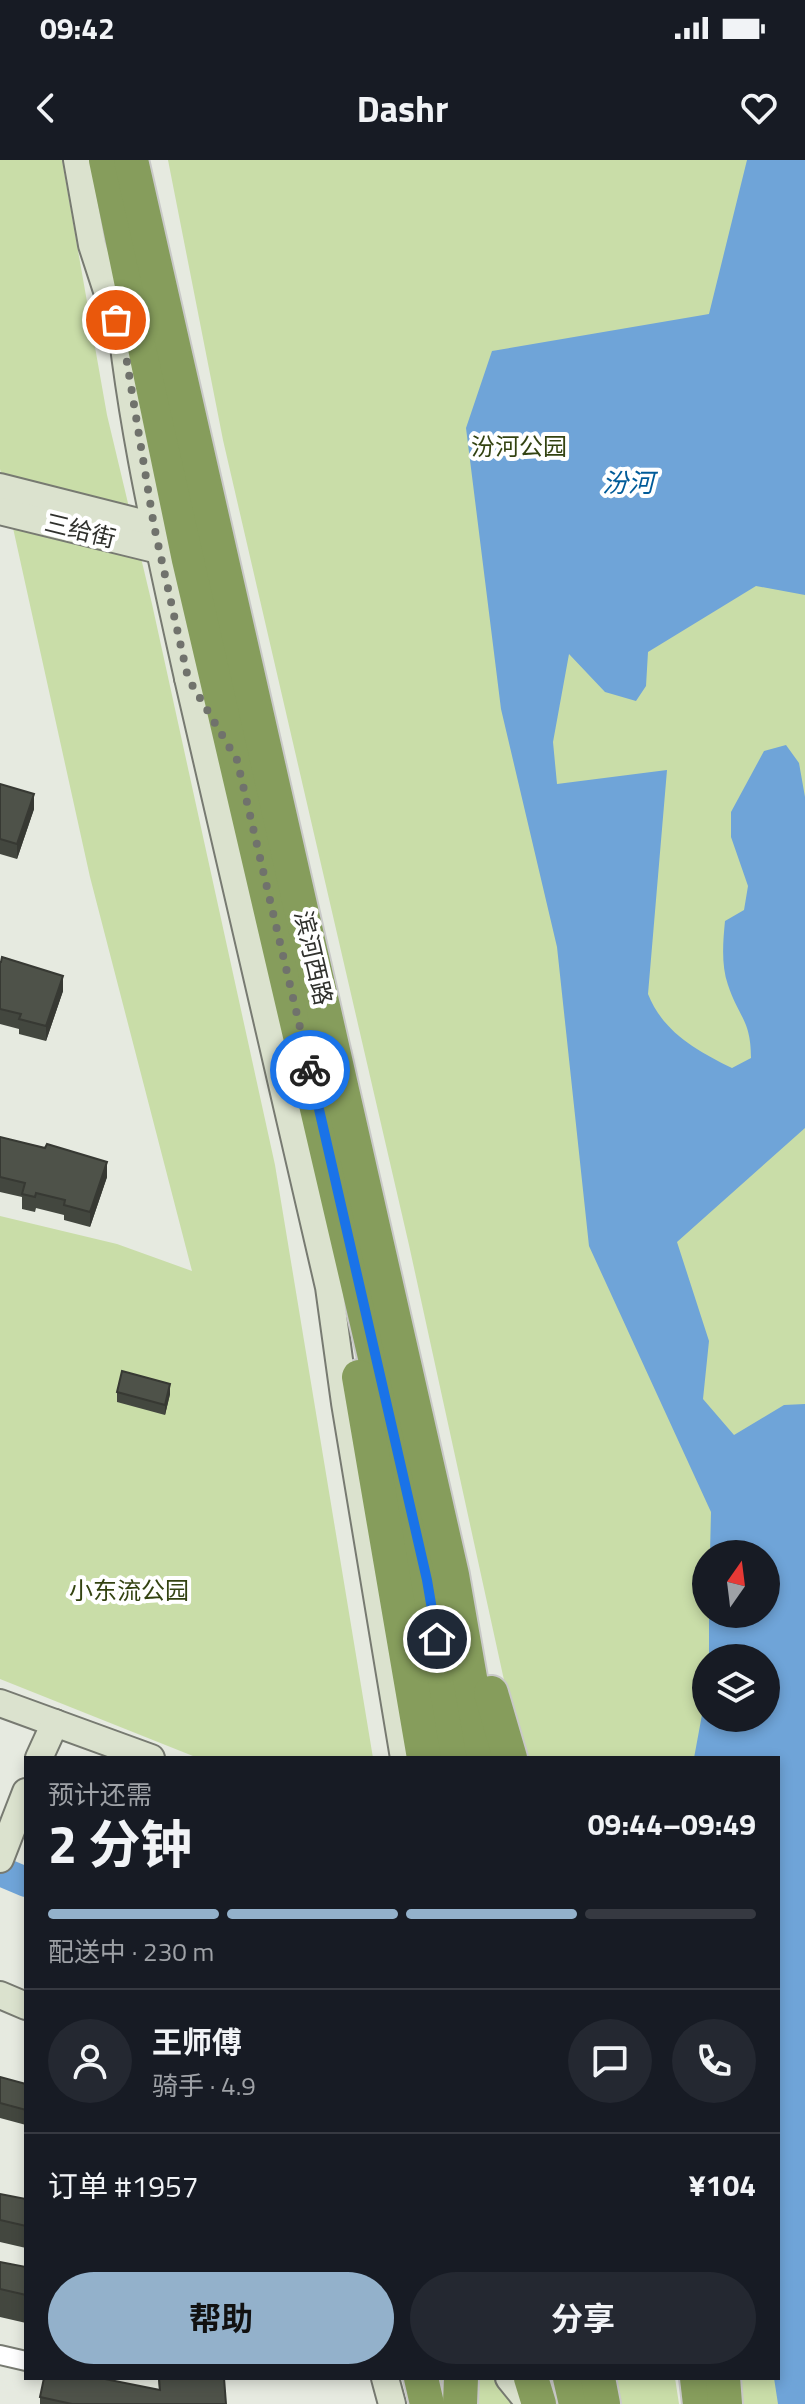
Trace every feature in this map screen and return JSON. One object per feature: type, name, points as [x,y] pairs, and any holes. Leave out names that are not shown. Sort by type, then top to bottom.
[{"type":"highway","name":"滨河西路","points":[[131,160],[452,1575],[484,1756]]},
{"type":"highway","name":"滨河西路","points":[[108,176],[237,760],[427,1580],[457,1756]]},
{"type":"highway","points":[[345,1217],[357,1364],[416,1709],[421,1756]]},
{"type":"highway","points":[[452,1575],[509,1756]]},
{"type":"highway","points":[[421,2380],[427,2404]]},
{"type":"highway","points":[[460,2404],[461,2380]]},
{"type":"highway","points":[[532,2380],[539,2404]]},
{"type":"highway","points":[[570,2380],[576,2404]]},
{"type":"highway","points":[[598,2380],[603,2404]]},
{"type":"highway","points":[[675,2380],[678,2404]]},
{"type":"highway","points":[[697,2380],[700,2404]]},
{"type":"highway","points":[[723,2380],[725,2404]]},
{"type":"street","points":[[77,160],[92,245],[124,344]]},
{"type":"street","points":[[108,176],[124,344],[157,538],[329,1287],[345,1403],[407,1756]]},
{"type":"street","name":"三给街","points":[[0,487],[157,538]]},
{"type":"street","name":"三给街","points":[[0,511],[157,538]]},
{"type":"street","points":[[188,678],[237,760]]},
{"type":"street","points":[[329,1287],[357,1364]]},
{"type":"street","points":[[0,1703],[146,1756]]},
{"type":"street","points":[[407,1756],[416,1709]]},
{"type":"street","points":[[40,1756],[55,1723]]},
{"type":"street","points":[[0,1859],[24,1797]]},
{"type":"street","points":[[0,1995],[24,2005]]},
{"type":"street","points":[[0,2355],[24,2361]]},
{"type":"street","points":[[386,2380],[392,2404]]},
{"type":"street","points":[[511,2380],[530,2404]]},
{"type":"green space","name":"小东流公园","points":[[0,160],[62,160],[107,415],[152,604],[275,1165],[373,1756],[193,1756],[0,1679],[0,1216],[117,1244],[192,1271],[90,877],[0,469]]},
{"type":"green space","name":"汾河公园","points":[[168,160],[805,160],[805,2404],[730,2404],[724,2380],[780,2380],[780,1756],[521,1756],[409,1245],[223,440]]},
{"type":"green space","points":[[434,2380],[675,2380],[679,2404],[440,2404]]},
{"type":"water","name":"汾河","points":[[747,160],[805,160],[805,595],[756,586],[648,652],[646,686],[636,701],[605,692],[569,654],[553,742],[557,784],[667,770],[648,994],[663,1019],[682,1039],[732,1068],[751,1058],[747,1027],[728,985],[723,961],[725,921],[744,910],[748,886],[731,837],[731,812],[764,751],[786,745],[799,763],[805,797],[805,1128],[677,1242],[709,1341],[703,1399],[734,1435],[784,1405],[805,1404],[805,2404],[778,2404],[774,2380],[780,2380],[780,1756],[694,1756],[699,1732],[780,1732],[780,1644],[709,1644],[709,1628],[780,1628],[780,1540],[710,1540],[711,1512],[589,1246],[557,947],[501,709],[466,428],[492,351],[709,314]]},
{"type":"building","points":[[0,784],[34,794],[17,844],[0,839]]},
{"type":"building","points":[[2,957],[63,976],[46,1026],[19,1019],[21,1014],[0,1009]]},
{"type":"building","points":[[0,1137],[45,1148],[47,1144],[107,1162],[90,1212],[64,1205],[65,1200],[36,1193],[35,1197],[22,1194],[25,1183],[0,1177]]},
{"type":"building","points":[[122,1371],[170,1384],[165,1405],[117,1392]]},
{"type":"building","points":[[0,2077],[24,2083],[24,2109],[0,2103]]},
{"type":"building","points":[[0,2194],[24,2199],[24,2226],[0,2220]]},
{"type":"building","points":[[0,2262],[24,2267],[24,2295],[0,2289]]},
{"type":"building","points":[[44,2380],[110,2380],[160,2390],[159,2380],[224,2380],[226,2404],[72,2404],[40,2397]]},
{"type":"waterway","points":[[0,1871],[24,1881]]},
{"type":"way so far","points":[[116,320],[124,344],[154,526],[188,678],[237,760],[310,1070]]},
{"type":"route","points":[[310,1070],[427,1580],[437,1639]]}]
